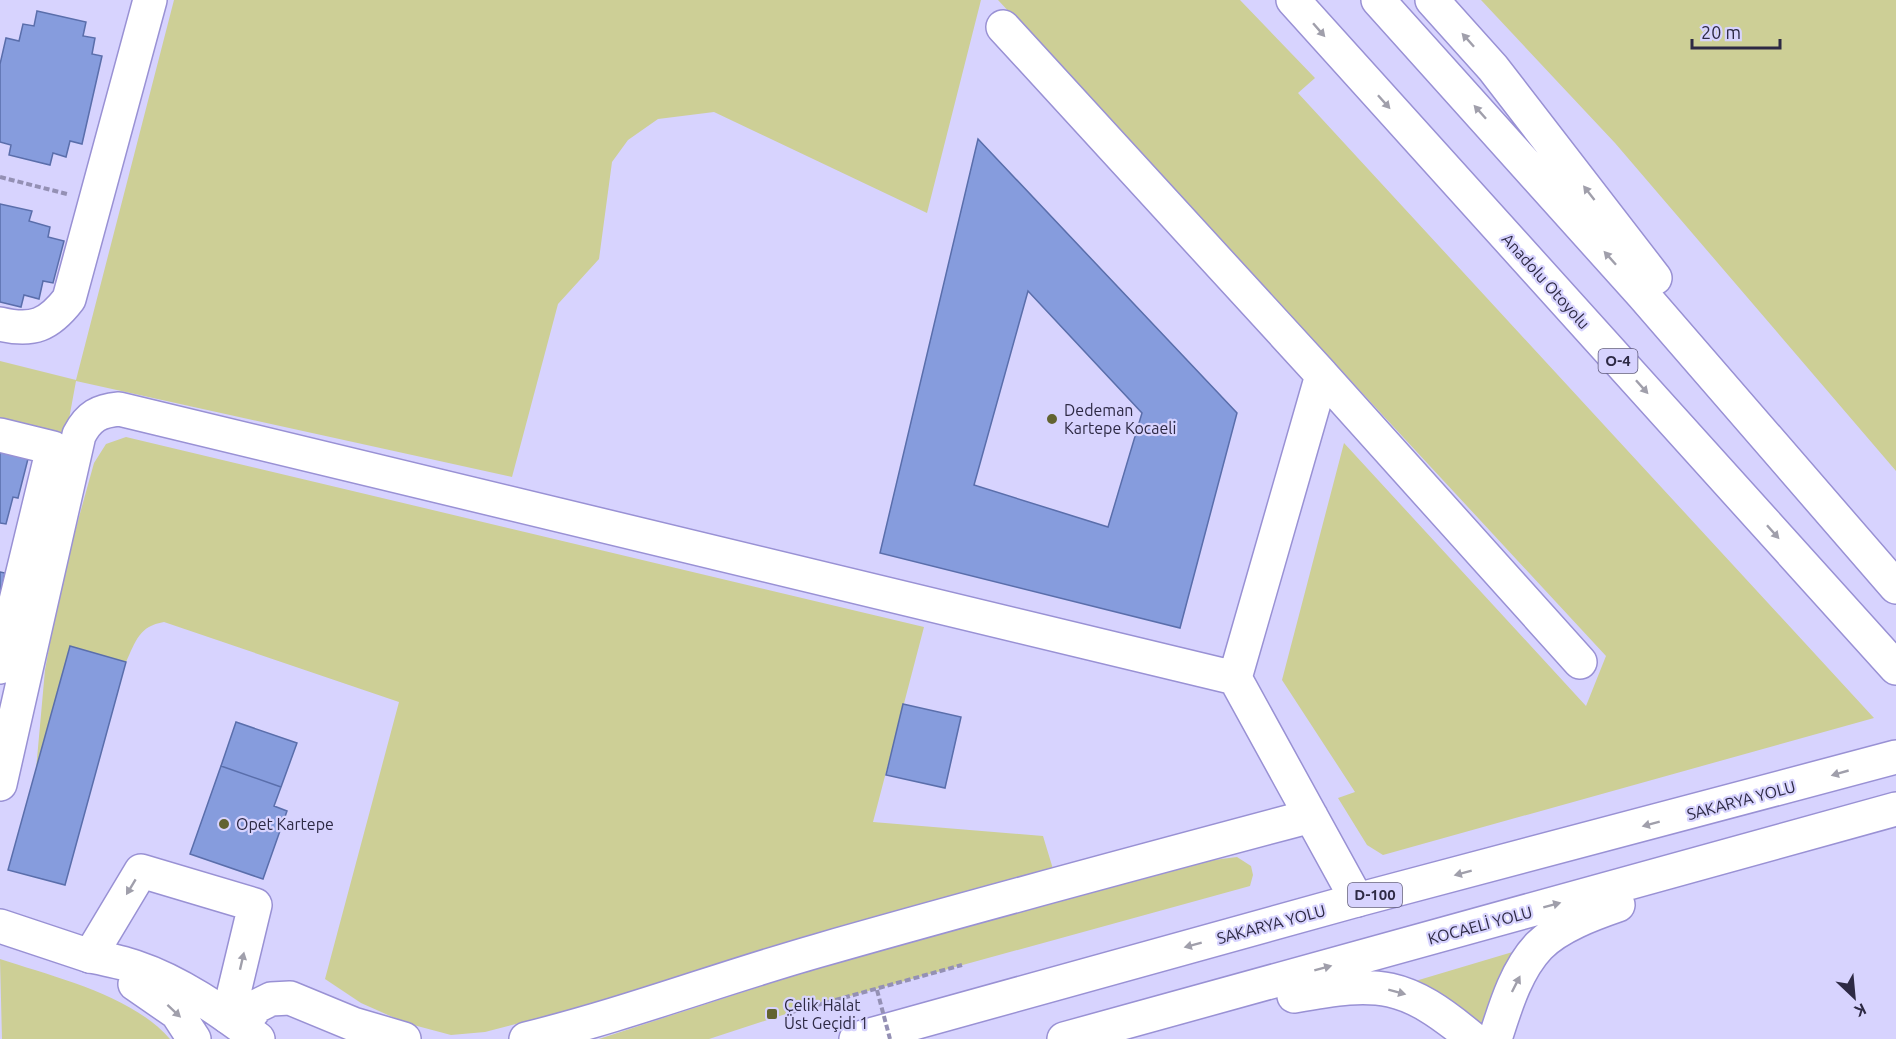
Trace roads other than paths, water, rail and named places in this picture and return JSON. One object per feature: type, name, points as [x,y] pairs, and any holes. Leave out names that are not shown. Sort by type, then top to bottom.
[{"type":"main road","points":[[0,324],[13,327],[37,327],[56,317],[69,299],[150,0]]},
{"type":"main road","name":"Anadolu Otoyolu","points":[[1293,0],[1894,666]]},
{"type":"main road","points":[[1378,0],[1643,295],[1896,586]]},
{"type":"main road","points":[[1432,0],[1500,77],[1869,555]]},
{"type":"main road","points":[[1003,27],[1323,375],[1580,662]]},
{"type":"main road","points":[[1323,375],[1234,678],[1357,900]]},
{"type":"main road","points":[[0,784],[79,435],[86,421],[102,411],[119,409],[1234,678]]},
{"type":"main road","points":[[0,435],[53,448],[0,667]]},
{"type":"main road","name":"SAKARYA YOLU","points":[[856,1039],[1357,900],[1896,757]]},
{"type":"main road","name":"KOCAELİ YOLU","points":[[1067,1038],[1896,809]]},
{"type":"main road","points":[[526,1039],[569,1029],[814,952],[1055,883],[1311,816]]},
{"type":"main road","points":[[1495,1039],[1510,996],[1525,967],[1539,946],[1564,929],[1604,910],[1800,837]]},
{"type":"main road","points":[[90,956],[141,871],[255,905],[242,1028]]},
{"type":"main road","points":[[0,926],[90,956],[135,967],[174,984],[242,1028]]},
{"type":"main road","points":[[90,956],[163,1001],[184,1021],[194,1039]]},
{"type":"main road","points":[[1067,1038],[1340,987],[1370,986],[1398,992],[1425,1002],[1473,1039]]},
{"type":"main road","points":[[242,1028],[257,1006],[271,999],[290,998],[353,1024],[404,1039]]},
{"type":"place","name":"Dedeman Kartepe Kocaeli","points":[[1052,419]]},
{"type":"place","name":"Opet Kartepe","points":[[224,824]]},
{"type":"place","name":"Çelik Halat Üst Geçidi 1","points":[[772,1014]]}]
